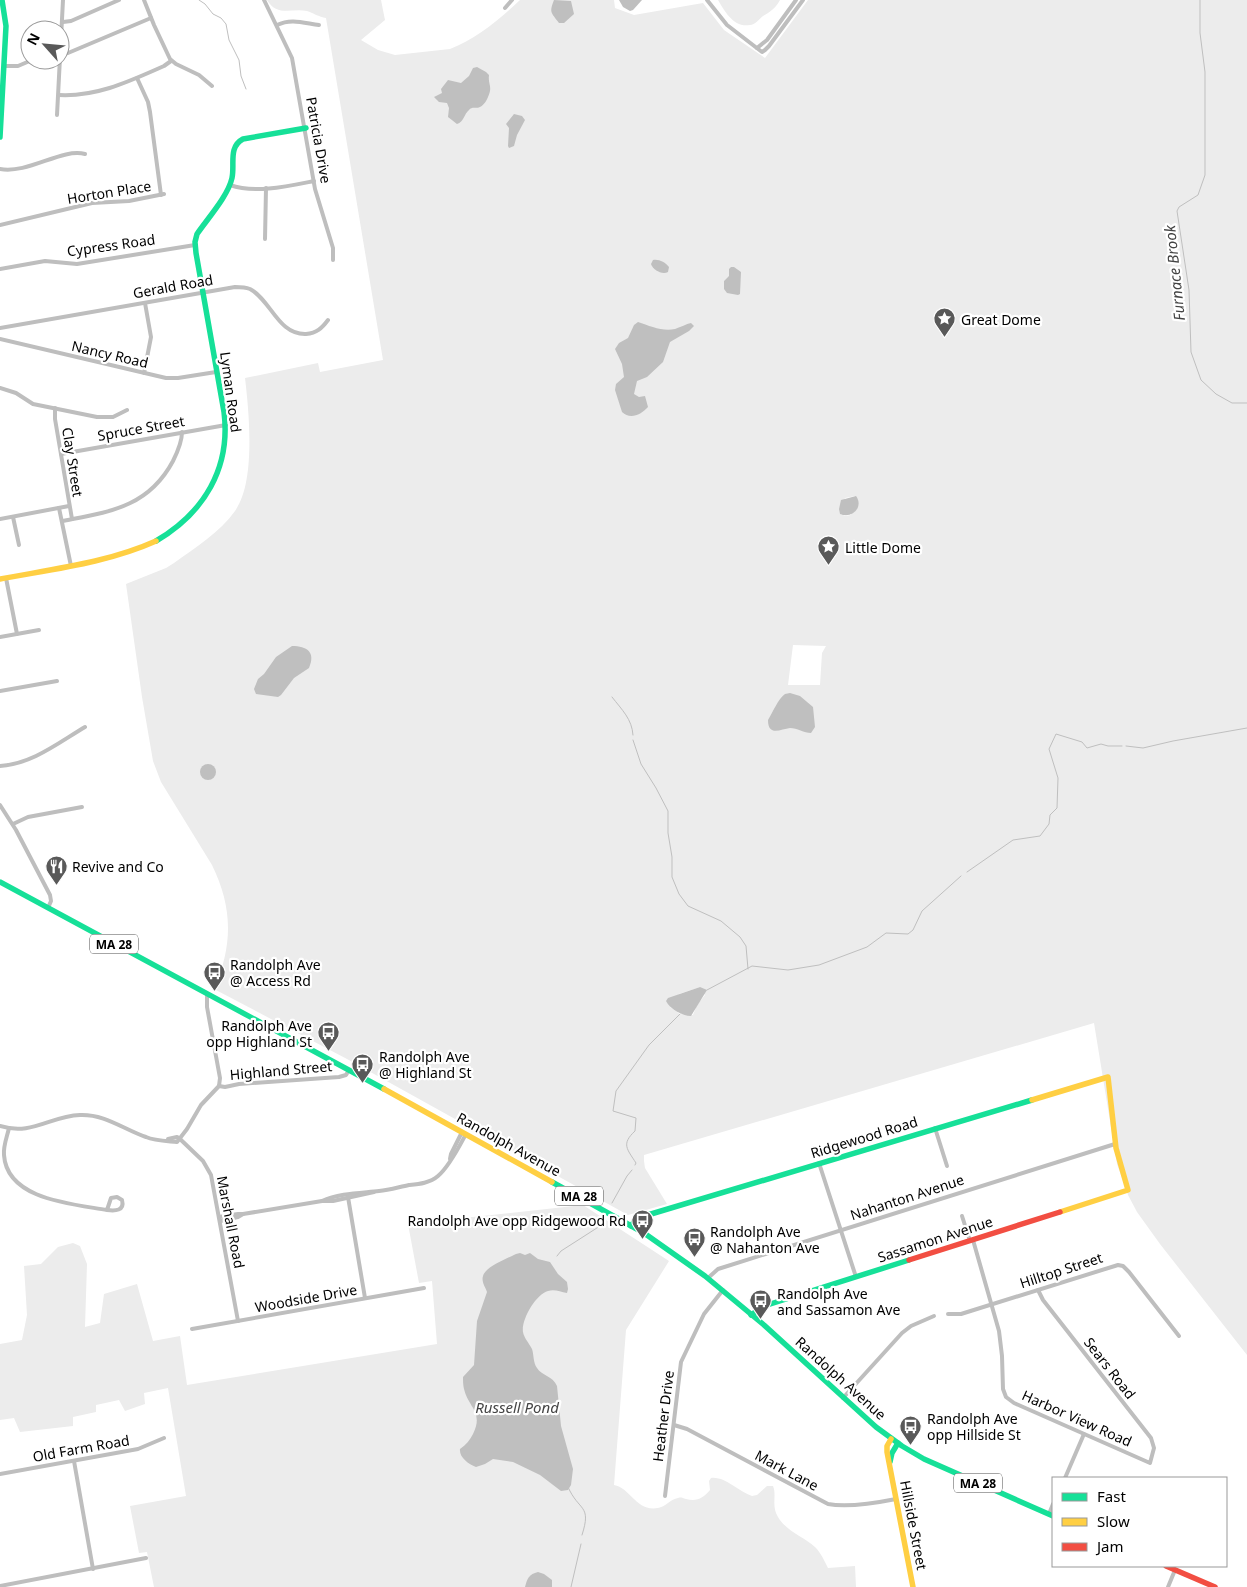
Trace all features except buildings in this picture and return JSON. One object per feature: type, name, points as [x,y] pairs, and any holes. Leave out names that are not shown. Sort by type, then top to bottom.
[{"type":"street","points":[[0,137],[2,66],[6,22],[2,0]]},
{"type":"street","points":[[63,20],[64,0]]},
{"type":"street","points":[[70,21],[119,0]]},
{"type":"street","points":[[144,0],[171,61],[196,73],[212,86]]},
{"type":"street","name":"Patricia Drive","points":[[264,0],[292,58],[314,181],[333,248],[333,260]]},
{"type":"street","points":[[505,8],[512,0]]},
{"type":"street","points":[[707,0],[725,23],[762,52],[803,0]]},
{"type":"street","points":[[756,48],[768,40],[796,0]]},
{"type":"street","points":[[70,52],[151,18]]},
{"type":"street","points":[[277,25],[292,20],[319,25]]},
{"type":"street","points":[[59,95],[104,90],[137,78],[171,61]]},
{"type":"street","points":[[2,66],[20,65]]},
{"type":"street","points":[[57,115],[60,70]]},
{"type":"street","name":"Horton Place","points":[[0,225],[92,203],[134,201],[162,195],[148,102],[137,78]]},
{"type":"street","points":[[195,245],[198,231],[230,185],[234,174],[233,151],[237,142],[243,139],[306,128]]},
{"type":"street","points":[[0,169],[16,170],[72,154],[85,154]]},
{"type":"street","points":[[230,185],[242,188],[266,188],[314,181]]},
{"type":"street","points":[[265,239],[266,188]]},
{"type":"street","name":"Cypress Road","points":[[0,269],[45,262],[77,264],[195,245]]},
{"type":"street","name":"Lyman Road","points":[[3,579],[117,557],[136,551],[159,540],[181,524],[205,496],[218,472],[225,449],[226,425],[195,245]]},
{"type":"street","name":"Gerald Road","points":[[0,328],[235,286],[250,289],[258,295],[284,325],[300,334],[318,331],[328,320]]},
{"type":"street","points":[[144,373],[151,337],[145,303]]},
{"type":"street","name":"Nancy Road","points":[[0,339],[172,378],[216,372]]},
{"type":"street","points":[[0,388],[16,393],[33,404],[106,418],[117,416],[127,410]]},
{"type":"street","name":"Clay Street","points":[[56,408],[55,419],[72,519]]},
{"type":"street","name":"Spruce Street","points":[[61,454],[226,425]]},
{"type":"street","points":[[62,521],[117,510],[147,492],[161,479],[172,463],[182,432]]},
{"type":"street","points":[[0,519],[69,506]]},
{"type":"street","points":[[59,508],[71,566]]},
{"type":"street","points":[[14,517],[20,545]]},
{"type":"street","points":[[3,579],[17,634]]},
{"type":"street","points":[[0,637],[39,630]]},
{"type":"street","points":[[0,691],[57,680]]},
{"type":"street","points":[[0,766],[37,756],[84,727]]},
{"type":"street","points":[[0,805],[13,824],[50,895],[51,901],[48,908]]},
{"type":"street","points":[[13,824],[28,816],[82,807]]},
{"type":"street","name":"Randolph Avenue","points":[[0,882],[349,1070],[631,1226],[669,1250],[723,1290],[843,1398],[898,1443],[932,1462],[1051,1515]]},
{"type":"street","points":[[208,994],[207,1007],[219,1072],[219,1086]]},
{"type":"street","name":"Highland Street","points":[[180,1139],[201,1105],[219,1086],[339,1077],[346,1075],[349,1070]]},
{"type":"street","name":"Ridgewood Road","points":[[631,1226],[641,1216],[1108,1077],[1115,1144]]},
{"type":"street","points":[[0,1126],[27,1129],[70,1116],[92,1116],[109,1120],[147,1138],[163,1140],[176,1137],[180,1139]]},
{"type":"street","points":[[9,1128],[4,1148],[4,1160],[8,1172],[18,1184],[29,1191],[50,1199],[106,1210],[115,1211],[120,1209],[123,1205],[121,1199],[117,1197],[110,1199],[106,1210]]},
{"type":"street","points":[[935,1128],[947,1166]]},
{"type":"street","points":[[219,1219],[348,1196],[370,1194],[432,1180],[440,1174],[464,1133]]},
{"type":"street","name":"Marshall Road","points":[[180,1139],[202,1158],[210,1172],[238,1321]]},
{"type":"street","name":"Sassamon Avenue","points":[[751,1315],[760,1308],[1128,1190],[1115,1144]]},
{"type":"street","name":"Nahanton Avenue","points":[[708,1278],[718,1269],[1115,1144]]},
{"type":"street","points":[[820,1164],[856,1277]]},
{"type":"street","points":[[348,1196],[365,1298]]},
{"type":"street","name":"Harbor View Road","points":[[962,1216],[972,1240],[1000,1336],[1002,1387],[1006,1397],[1014,1403],[1150,1463]]},
{"type":"street","name":"Hilltop Street","points":[[948,1314],[962,1314],[1113,1266],[1120,1266],[1129,1272],[1180,1336]]},
{"type":"street","name":"Woodside Drive","points":[[192,1329],[424,1288]]},
{"type":"street","name":"Heather Drive","points":[[665,1496],[679,1370],[682,1358],[704,1314],[723,1290]]},
{"type":"street","name":"Sears Road","points":[[1038,1290],[1043,1300],[1151,1438],[1154,1448],[1150,1463]]},
{"type":"street","points":[[843,1398],[902,1333],[911,1326],[934,1316]]},
{"type":"street","name":"Mark Lane","points":[[674,1425],[687,1429],[828,1504],[842,1506],[896,1499]]},
{"type":"street","points":[[1064,1477],[1084,1434]]},
{"type":"street","name":"Old Farm Road","points":[[0,1474],[138,1449],[164,1438]]},
{"type":"street","name":"Hillside Street","points":[[891,1438],[887,1449],[913,1587]]},
{"type":"street","name":"Hillside Street","points":[[890,1467],[892,1455],[898,1443]]},
{"type":"street","points":[[74,1461],[94,1569]]},
{"type":"street","points":[[0,1586],[146,1558]]},
{"type":"street","points":[[1168,1567],[1215,1587]]},
{"type":"street","points":[[1168,1587],[1176,1570]]},
{"type":"shaded area","points":[[267,0],[381,0],[385,20],[361,40],[378,50],[395,55],[450,49],[460,45],[487,28],[520,0],[614,0],[615,8],[634,15],[703,3],[724,30],[765,58],[808,0],[1247,0],[1247,1355],[1160,1244],[1137,1212],[1128,1195],[1117,1164],[1094,1023],[644,1155],[645,1168],[667,1204],[628,1215],[347,1059],[214,989],[225,957],[227,942],[228,927],[224,896],[212,865],[161,782],[153,761],[126,584],[174,563],[215,533],[235,511],[242,498],[248,465],[249,427],[245,378],[318,363],[320,372],[383,360],[326,18],[307,11],[280,10],[271,5]],"holes":[[[855,496],[851,515],[845,516],[840,514],[845,498]],[[793,645],[826,646],[822,653],[820,685],[788,685]],[[700,987],[705,995],[697,1005],[693,1015],[680,1014],[670,1007],[679,994]]]},
{"type":"shaded area","points":[[718,0],[780,0],[773,10],[755,23],[744,25],[735,22]]},
{"type":"shaded area","points":[[583,1205],[669,1261],[626,1330],[614,1485],[625,1490],[644,1507],[650,1508],[661,1507],[679,1498],[700,1499],[710,1490],[709,1481],[711,1478],[721,1479],[752,1496],[757,1495],[767,1486],[773,1486],[775,1509],[781,1522],[811,1543],[821,1554],[828,1568],[855,1566],[856,1587],[154,1587],[147,1552],[139,1553],[130,1506],[186,1496],[168,1388],[144,1393],[145,1404],[125,1411],[119,1400],[96,1405],[96,1412],[73,1417],[73,1426],[20,1432],[14,1418],[0,1420],[0,1344],[22,1340],[27,1315],[24,1266],[41,1264],[58,1247],[73,1243],[80,1246],[87,1264],[85,1327],[100,1323],[104,1294],[137,1284],[153,1341],[180,1336],[187,1385],[437,1344],[432,1281],[419,1283],[408,1224]]},
{"type":"water","points":[[554,0],[571,1],[574,14],[564,23],[559,23],[554,17],[552,8]]},
{"type":"water","points":[[619,0],[642,0],[630,11],[623,7]]},
{"type":"water","points":[[477,67],[489,75],[489,95],[482,106],[470,109],[461,122],[457,124],[448,117],[449,108],[447,103],[439,102],[434,97],[442,93],[441,89],[448,80],[461,83],[469,76],[473,68]]},
{"type":"water","points":[[514,114],[522,116],[525,120],[517,135],[514,146],[509,148],[509,128],[506,124]]},
{"type":"water","points":[[653,260],[660,260],[666,264],[669,267],[668,272],[663,273],[656,270],[651,264]]},
{"type":"water","points":[[731,267],[741,272],[740,294],[738,295],[727,293],[724,289],[724,281],[729,276],[729,269]]},
{"type":"water","points":[[638,322],[666,330],[691,323],[694,326],[670,342],[663,362],[647,377],[637,381],[634,394],[639,397],[645,396],[648,407],[639,414],[628,416],[622,412],[615,390],[616,384],[624,377],[622,364],[615,349],[619,343],[628,338],[634,325]]},
{"type":"water","points":[[856,496],[859,504],[856,511],[849,515],[840,514],[841,500]]},
{"type":"water","points":[[292,646],[302,647],[309,651],[311,662],[309,668],[294,678],[278,697],[256,694],[254,689],[258,679],[276,657]]},
{"type":"water","points":[[790,693],[800,696],[813,707],[815,727],[811,733],[793,728],[776,731],[770,729],[768,720],[782,696]]},
{"type":"water","points":[[205,764],[211,764],[216,769],[214,778],[205,780],[200,775],[200,769]]},
{"type":"water","points":[[700,987],[707,990],[691,1016],[677,1012],[666,1001],[668,998]]},
{"type":"water","name":"Russell Pond","points":[[520,1253],[525,1255],[530,1253],[538,1259],[550,1262],[558,1274],[567,1282],[567,1293],[551,1290],[543,1293],[534,1302],[524,1321],[523,1332],[532,1349],[534,1361],[539,1371],[553,1380],[557,1386],[561,1426],[573,1469],[571,1485],[568,1490],[561,1491],[540,1475],[513,1462],[493,1459],[476,1467],[465,1460],[460,1452],[460,1449],[473,1434],[477,1420],[464,1389],[463,1377],[474,1365],[477,1321],[487,1292],[483,1283],[483,1276],[492,1266]]},
{"type":"water","points":[[538,1572],[552,1580],[552,1587],[525,1587],[529,1577]]},
{"type":"waterway","points":[[199,0],[226,24],[229,40],[239,60],[241,76],[246,89]]},
{"type":"waterway","name":"Furnace Brook","points":[[1200,0],[1200,33],[1205,72],[1205,175],[1198,195],[1179,207],[1177,211],[1189,290],[1191,352],[1201,380],[1216,394],[1232,403],[1247,403]]},
{"type":"waterway","points":[[612,697],[629,719],[633,735]]},
{"type":"waterway","points":[[1126,746],[1143,748],[1247,728]]},
{"type":"waterway","points":[[967,872],[1013,840],[1040,836],[1049,824],[1050,815],[1057,808],[1058,778],[1049,749],[1056,734],[1082,742],[1087,748],[1101,744],[1122,746]]},
{"type":"waterway","points":[[633,740],[641,764],[668,811],[672,877],[679,894],[688,906],[721,921],[740,937],[746,946],[748,969]]},
{"type":"waterway","points":[[707,990],[752,966],[788,970],[819,965],[867,947],[886,933],[908,934],[913,930],[922,911],[961,876]]},
{"type":"waterway","points":[[635,1165],[636,1163],[628,1150],[627,1143],[635,1131],[636,1118],[613,1111],[616,1091],[649,1045],[680,1014]]},
{"type":"waterway","points":[[612,1203],[632,1170]]},
{"type":"waterway","points":[[557,1256],[561,1251],[600,1226],[604,1220]]},
{"type":"waterway","points":[[568,1487],[585,1513],[586,1518],[582,1535]]},
{"type":"waterway","points":[[571,1587],[581,1544]]},
{"type":"traffic: fast","points":[[0,137],[6,26],[2,0]]},
{"type":"traffic: fast","points":[[156,541],[173,530],[200,503],[211,487],[223,452],[224,412],[196,253],[195,242],[197,234],[230,185],[233,173],[233,156],[238,142],[243,139],[306,128]]},
{"type":"traffic: fast","points":[[0,882],[384,1089]]},
{"type":"traffic: fast","points":[[631,1226],[636,1219],[641,1217],[1032,1100]]},
{"type":"traffic: fast","points":[[552,1182],[644,1233],[705,1276],[764,1325],[876,1427],[902,1446],[924,1459],[1052,1516]]},
{"type":"traffic: fast","points":[[751,1315],[764,1306],[909,1260]]},
{"type":"traffic: fast","points":[[890,1462],[892,1453],[898,1443]]},
{"type":"traffic: slow","points":[[0,579],[99,560],[137,549],[156,541]]},
{"type":"traffic: slow","points":[[1032,1100],[1108,1077],[1116,1148],[1128,1190],[1060,1212]]},
{"type":"traffic: slow","points":[[384,1089],[552,1182]]},
{"type":"traffic: slow","points":[[891,1439],[887,1446],[887,1452],[913,1587]]},
{"type":"traffic: jam","points":[[909,1260],[1060,1212]]},
{"type":"traffic: jam","points":[[1168,1567],[1215,1587]]},
{"type":"place","name":"Great Dome","points":[[945,338]]},
{"type":"place","name":"Little Dome","points":[[829,566]]},
{"type":"place","name":"Revive and Co","points":[[56,885]]},
{"type":"place","name":"Randolph Ave @ Access Rd","points":[[214,991]]},
{"type":"place","name":"Randolph Ave opp Highland St","points":[[328,1052]]},
{"type":"place","name":"Randolph Ave @ Highland St","points":[[363,1083]]},
{"type":"place","name":"Randolph Ave opp Ridgewood Rd","points":[[642,1239]]},
{"type":"place","name":"Randolph Ave @ Nahanton Ave","points":[[694,1258]]},
{"type":"place","name":"Randolph Ave and Sassamon Ave","points":[[761,1320]]},
{"type":"place","name":"Randolph Ave opp Hillside St","points":[[911,1445]]}]
